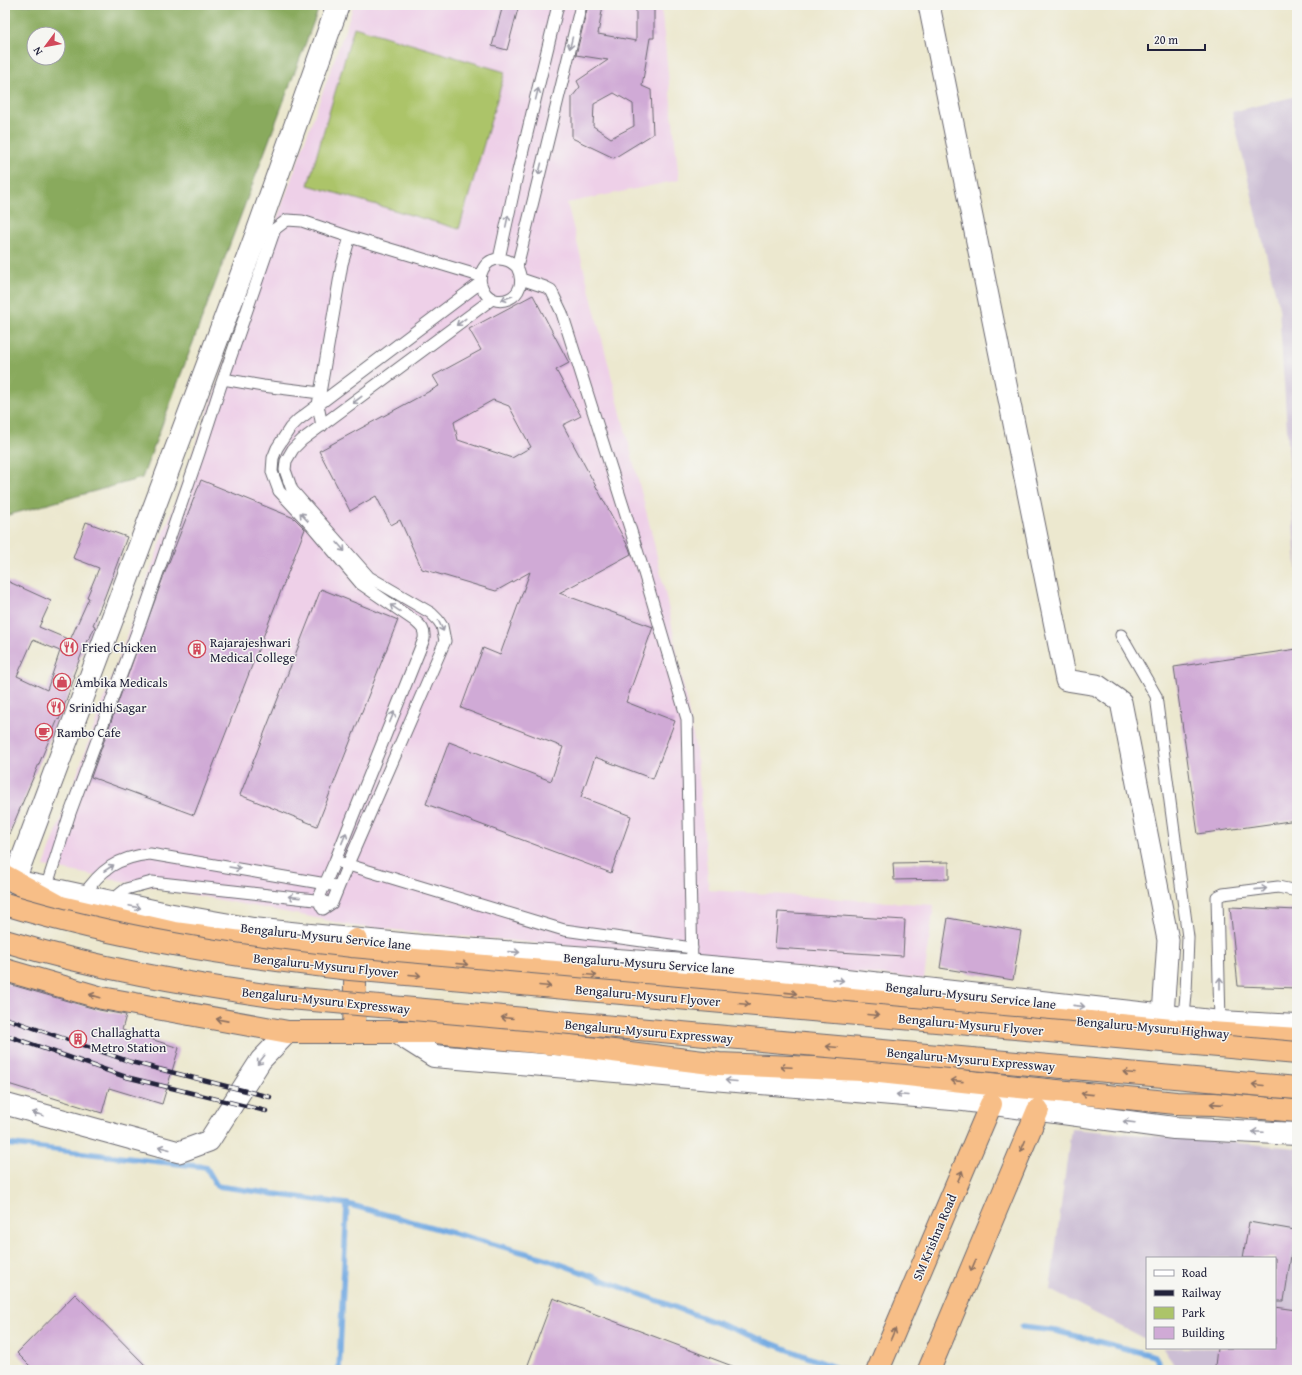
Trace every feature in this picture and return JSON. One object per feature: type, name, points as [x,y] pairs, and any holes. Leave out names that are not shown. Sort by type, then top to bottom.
[{"type":"highway","name":"Bengaluru-Mysuru Highway","points":[[10,879],[61,907],[174,933],[310,951],[356,947],[698,984],[1182,1031],[1297,1039]]},
{"type":"highway","name":"Bengaluru-Mysuru Flyover","points":[[5,904],[88,926],[153,940],[283,962],[1297,1053]]},
{"type":"highway","name":"Bengaluru-Mysuru Expressway","points":[[5,941],[80,961],[146,975],[280,997],[1297,1088]]},
{"type":"highway","points":[[354,1032],[356,947]]},
{"type":"highway","name":"Bengaluru-Mysuru Expressway","points":[[5,970],[102,998],[288,1032],[435,1032],[556,1044],[719,1064],[862,1070],[1176,1103],[1214,1104],[1297,1111]]},
{"type":"highway","name":"SM Krishna Road","points":[[878,1370],[991,1104]]},
{"type":"highway","points":[[929,1370],[1038,1110]]},
{"type":"street","points":[[10,879],[257,234],[338,5]]},
{"type":"street","points":[[929,5],[1066,680],[1097,684],[1121,702],[1168,940],[1174,1016]]},
{"type":"street","name":"Bengaluru-Mysuru Service lane","points":[[10,879],[166,914],[356,947],[421,946],[692,957],[810,976],[1042,1003],[1220,1022],[1297,1026]]},
{"type":"street","points":[[5,1104],[179,1152],[209,1141],[261,1060],[288,1032]]},
{"type":"street","name":"Bengaluru-Mysuru Expressway","points":[[396,1032],[434,1056],[956,1100],[1174,1128],[1297,1134]]},
{"type":"lane","points":[[499,259],[518,171],[558,5]]},
{"type":"lane","points":[[517,267],[581,5]]},
{"type":"lane","points":[[46,888],[70,813],[141,621],[275,229],[287,220],[302,221],[480,280]]},
{"type":"lane","points":[[322,426],[318,405],[342,264],[350,237]]},
{"type":"lane","points":[[499,259],[505,259],[512,262],[517,267],[521,280],[520,286],[512,297],[499,300],[492,299],[482,290],[480,280],[482,270],[486,264],[492,260],[499,259]]},
{"type":"lane","points":[[318,900],[421,646],[425,632],[415,621],[365,581],[279,491],[272,472],[273,458],[277,448],[290,428],[298,420],[480,280]]},
{"type":"lane","points":[[335,861],[564,930],[692,957],[687,719],[642,566],[562,313],[551,290],[546,287],[521,280]]},
{"type":"lane","points":[[318,900],[323,909],[332,903],[338,886],[445,641],[442,626],[431,613],[365,581],[292,490],[288,482],[286,461],[293,449],[302,440],[492,299]]},
{"type":"lane","points":[[223,379],[263,386],[320,393]]},
{"type":"lane","points":[[1121,635],[1156,696],[1188,937],[1186,994],[1174,1016]]},
{"type":"lane","points":[[83,896],[93,881],[112,866],[135,856],[150,854],[338,886]]},
{"type":"lane","points":[[110,902],[126,889],[152,882],[318,900]]},
{"type":"lane","points":[[1220,1022],[1218,898],[1223,894],[1278,887],[1297,891]]},
{"type":"shaded area","points":[[354,5],[661,5],[679,180],[567,203],[651,530],[668,606],[697,756],[709,890],[934,905],[924,979],[352,926],[44,866]]},
{"type":"shaded area","points":[[1297,96],[1297,581],[1279,308],[1232,112]]},
{"type":"shaded area","points":[[1071,1129],[1297,1148],[1297,1370],[1177,1370],[1164,1349],[1276,1349],[1276,1257],[1146,1257],[1146,1339],[1050,1290]]},
{"type":"green space","points":[[5,5],[320,5],[142,478],[5,516]]},
{"type":"green space","points":[[354,27],[505,72],[459,229],[308,185]]},
{"type":"building","points":[[503,5],[519,5],[507,50],[492,46]]},
{"type":"building","points":[[588,5],[603,5],[598,34],[636,41],[636,5],[654,5],[654,38],[650,38],[642,86],[651,90],[653,134],[614,158],[572,138],[572,97],[580,87],[577,81],[608,60],[576,55]],"holes":[[[614,93],[633,104],[634,126],[611,138],[593,126],[594,104]]]},
{"type":"building","points":[[533,295],[569,363],[556,370],[581,416],[563,425],[631,554],[559,593],[653,627],[626,702],[675,721],[653,779],[595,757],[581,797],[631,816],[611,873],[426,804],[449,742],[551,781],[563,747],[461,708],[483,648],[500,655],[530,572],[496,591],[422,569],[400,520],[391,525],[376,496],[350,511],[319,451],[439,386],[433,376],[481,350],[469,329]],"holes":[[[493,400],[509,406],[531,447],[512,458],[458,440],[454,422]]]},
{"type":"building","name":"Rajarajeshwari Medical College","points":[[201,480],[294,518],[305,529],[194,815],[91,777],[164,575]]},
{"type":"building","points":[[86,522],[127,537],[93,625],[95,626],[89,640],[87,640],[73,676],[75,676],[59,720],[58,719],[5,844],[5,580],[51,601],[39,627],[70,640],[89,598],[87,597],[99,568],[73,558]],"holes":[[[33,640],[60,651],[47,690],[17,676]]]},
{"type":"building","points":[[321,589],[398,620],[317,826],[240,795]]},
{"type":"building","points":[[1297,649],[1297,820],[1198,834],[1174,667]]},
{"type":"building","points":[[949,862],[949,879],[894,880],[893,863]]},
{"type":"building","points":[[1230,907],[1297,910],[1297,988],[1238,986]]},
{"type":"building","points":[[778,912],[905,920],[903,956],[775,948]]},
{"type":"building","points":[[948,918],[1021,931],[1013,980],[940,968]]},
{"type":"building","name":"Challaghatta Metro Station","points":[[5,983],[99,1010],[126,1015],[122,1030],[179,1048],[162,1104],[109,1088],[102,1113],[5,1083]]},
{"type":"building","points":[[1249,1222],[1295,1230],[1284,1301],[1276,1301],[1276,1257],[1243,1257]]},
{"type":"building","points":[[75,1294],[150,1370],[34,1370],[17,1353]]},
{"type":"building","points":[[553,1298],[740,1369],[740,1370],[526,1370]]},
{"type":"building","points":[[1276,1307],[1297,1310],[1297,1370],[1240,1370],[1215,1366],[1217,1349],[1276,1349]]},
{"type":"waterway","points":[[5,1144],[206,1167],[217,1186],[347,1204]]},
{"type":"waterway","points":[[339,1370],[347,1204],[544,1258],[842,1370]]},
{"type":"waterway","points":[[1022,1327],[1056,1331],[1155,1356],[1163,1370]]},
{"type":"railway","points":[[5,1018],[131,1062],[270,1097]]},
{"type":"railway","points":[[5,1035],[126,1077],[266,1111]]},
{"type":"place","name":"Fried Chicken","points":[[69,647]]},
{"type":"place","name":"Rajarajeshwari Medical College","points":[[197,649]]},
{"type":"place","name":"Ambika Medicals","points":[[62,682]]},
{"type":"place","name":"Srinidhi Sagar","points":[[56,707]]},
{"type":"place","name":"Rambo Cafe","points":[[44,732]]},
{"type":"place","name":"Challaghatta Metro Station","points":[[78,1039]]}]
